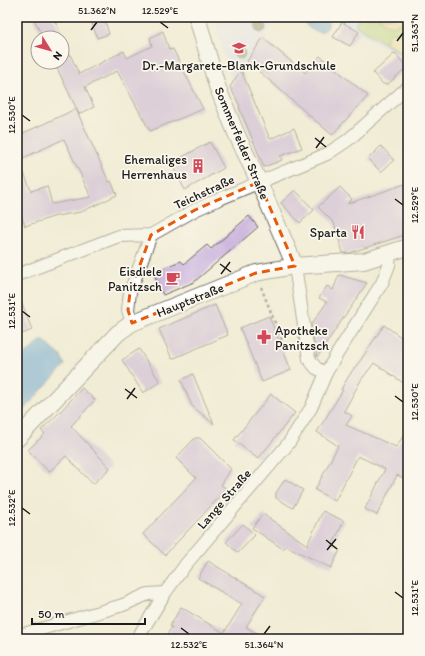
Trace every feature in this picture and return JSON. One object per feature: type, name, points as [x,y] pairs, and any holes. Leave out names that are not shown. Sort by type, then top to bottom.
[{"type":"street","name":"Sommerfelder Straße","points":[[197,17],[217,86],[236,133],[260,182],[294,266]]},
{"type":"street","name":"Teichstraße","points":[[17,275],[119,236],[152,235],[195,210],[327,154],[348,140],[408,87]]},
{"type":"street","points":[[132,323],[128,310],[130,292],[152,235]]},
{"type":"street","name":"Hauptstraße","points":[[17,439],[118,334],[132,323],[256,273],[294,266],[364,261],[390,254],[408,247]]},
{"type":"street","name":"Lange Straße","points":[[137,639],[165,593],[186,564],[288,444],[311,408],[326,373],[337,354],[382,283],[389,265],[390,254]]},
{"type":"street","points":[[294,266],[310,359],[316,368],[326,373]]},
{"type":"street","points":[[17,636],[123,605],[148,594],[165,593]]},
{"type":"path","points":[[256,273],[283,343]]},
{"type":"highlighted area","points":[[259,182],[295,266],[256,273],[132,323],[128,310],[130,292],[151,235],[195,210]]},
{"type":"shaded area","name":"Dr.-Margarete-Blank-Grundschule","points":[[215,17],[277,17],[233,82],[220,42]]},
{"type":"shaded area","name":"Dr.-Margarete-Blank-Grundschule","points":[[333,17],[408,17],[408,59],[395,53]]},
{"type":"green space","name":"Dr.-Margarete-Blank-Grundschule","points":[[360,17],[408,17],[408,58],[355,25]]},
{"type":"sand","points":[[380,17],[405,17],[400,24],[391,26],[380,19]]},
{"type":"sand","points":[[391,32],[406,34],[408,38],[408,45],[398,51],[385,41]]},
{"type":"water","points":[[304,17],[321,17],[330,21],[327,28],[322,32],[319,32],[312,30],[307,26],[304,21]]},
{"type":"water","points":[[40,341],[44,341],[61,356],[65,365],[17,417],[17,362]]},
{"type":"building","points":[[33,17],[53,17],[59,30],[39,30]]},
{"type":"building","points":[[90,17],[104,17],[109,34],[97,38]]},
{"type":"building","points":[[342,22],[359,32],[350,46],[333,37]]},
{"type":"building","points":[[163,31],[169,50],[173,49],[203,109],[150,131],[117,71],[85,87],[94,107],[79,114],[58,70],[70,70],[70,54],[79,74],[124,51],[127,58],[152,46],[150,38]]},
{"type":"building","points":[[263,38],[305,73],[320,56],[368,96],[332,135],[247,61]]},
{"type":"building","points":[[395,53],[407,67],[388,84],[383,84],[373,73]]},
{"type":"building","points":[[241,70],[270,139],[294,128],[302,148],[280,156],[282,160],[264,167],[239,107],[240,106],[230,87]]},
{"type":"building","points":[[76,109],[109,182],[111,181],[117,195],[81,212],[56,216],[25,226],[17,200],[17,136]],"holes":[[[64,139],[91,197],[52,204],[47,186],[31,191],[19,160]]]},
{"type":"building","name":"Ehemaliges Herrenhaus","points":[[210,142],[224,168],[185,190],[171,163]]},
{"type":"building","points":[[381,146],[394,160],[381,172],[368,159]]},
{"type":"building","points":[[408,183],[408,234],[349,253],[343,253],[334,223],[318,207],[340,187],[352,199],[347,204]]},
{"type":"building","points":[[295,190],[314,210],[300,223],[281,203]]},
{"type":"building","points":[[249,216],[258,227],[194,282],[163,295],[153,272],[181,261],[184,264],[207,245],[211,249]]},
{"type":"building","points":[[339,275],[367,283],[317,357],[311,325],[327,302],[319,298],[327,286],[333,290]]},
{"type":"building","points":[[17,293],[32,330],[17,336]]},
{"type":"building","points":[[215,305],[228,335],[172,359],[159,329]]},
{"type":"building","points":[[269,316],[291,370],[262,382],[240,328]]},
{"type":"building","points":[[384,325],[408,342],[408,386],[374,363],[361,380],[344,411],[352,416],[346,425],[396,447],[408,429],[408,480],[397,475],[377,515],[365,509],[385,469],[358,456],[335,501],[315,490],[338,446],[317,432],[343,390],[341,389],[352,371]]},
{"type":"building","points":[[139,349],[160,382],[143,393],[122,360]]},
{"type":"building","points":[[193,374],[214,424],[192,406],[181,380]]},
{"type":"building","points":[[82,388],[95,400],[71,426],[110,468],[93,484],[66,456],[49,472],[28,450],[45,434],[41,430]]},
{"type":"building","points":[[271,394],[295,413],[258,459],[234,440]]},
{"type":"building","points":[[195,438],[200,438],[231,469],[221,485],[227,489],[165,555],[143,534],[196,478],[176,458]]},
{"type":"building","points":[[285,479],[303,490],[293,508],[276,498],[276,493]]},
{"type":"building","points":[[323,511],[344,521],[332,546],[340,550],[331,568],[286,546],[283,549],[252,528],[263,514],[307,545]]},
{"type":"building","points":[[243,524],[255,535],[238,553],[226,542]]},
{"type":"building","points":[[208,561],[265,596],[246,627],[267,639],[164,639],[172,627],[170,626],[181,607],[224,633],[242,604],[198,578]]},
{"type":"place","name":"Dr.-Margarete-Blank-Grundschule","points":[[239,48]]},
{"type":"place","name":"Ehemaliges Herrenhaus","points":[[198,166]]},
{"type":"place","name":"Sparta","points":[[358,232]]},
{"type":"place","name":"Eisdiele Panitzsch","points":[[173,278]]},
{"type":"place","name":"Apotheke Panitzsch","points":[[264,337]]}]
